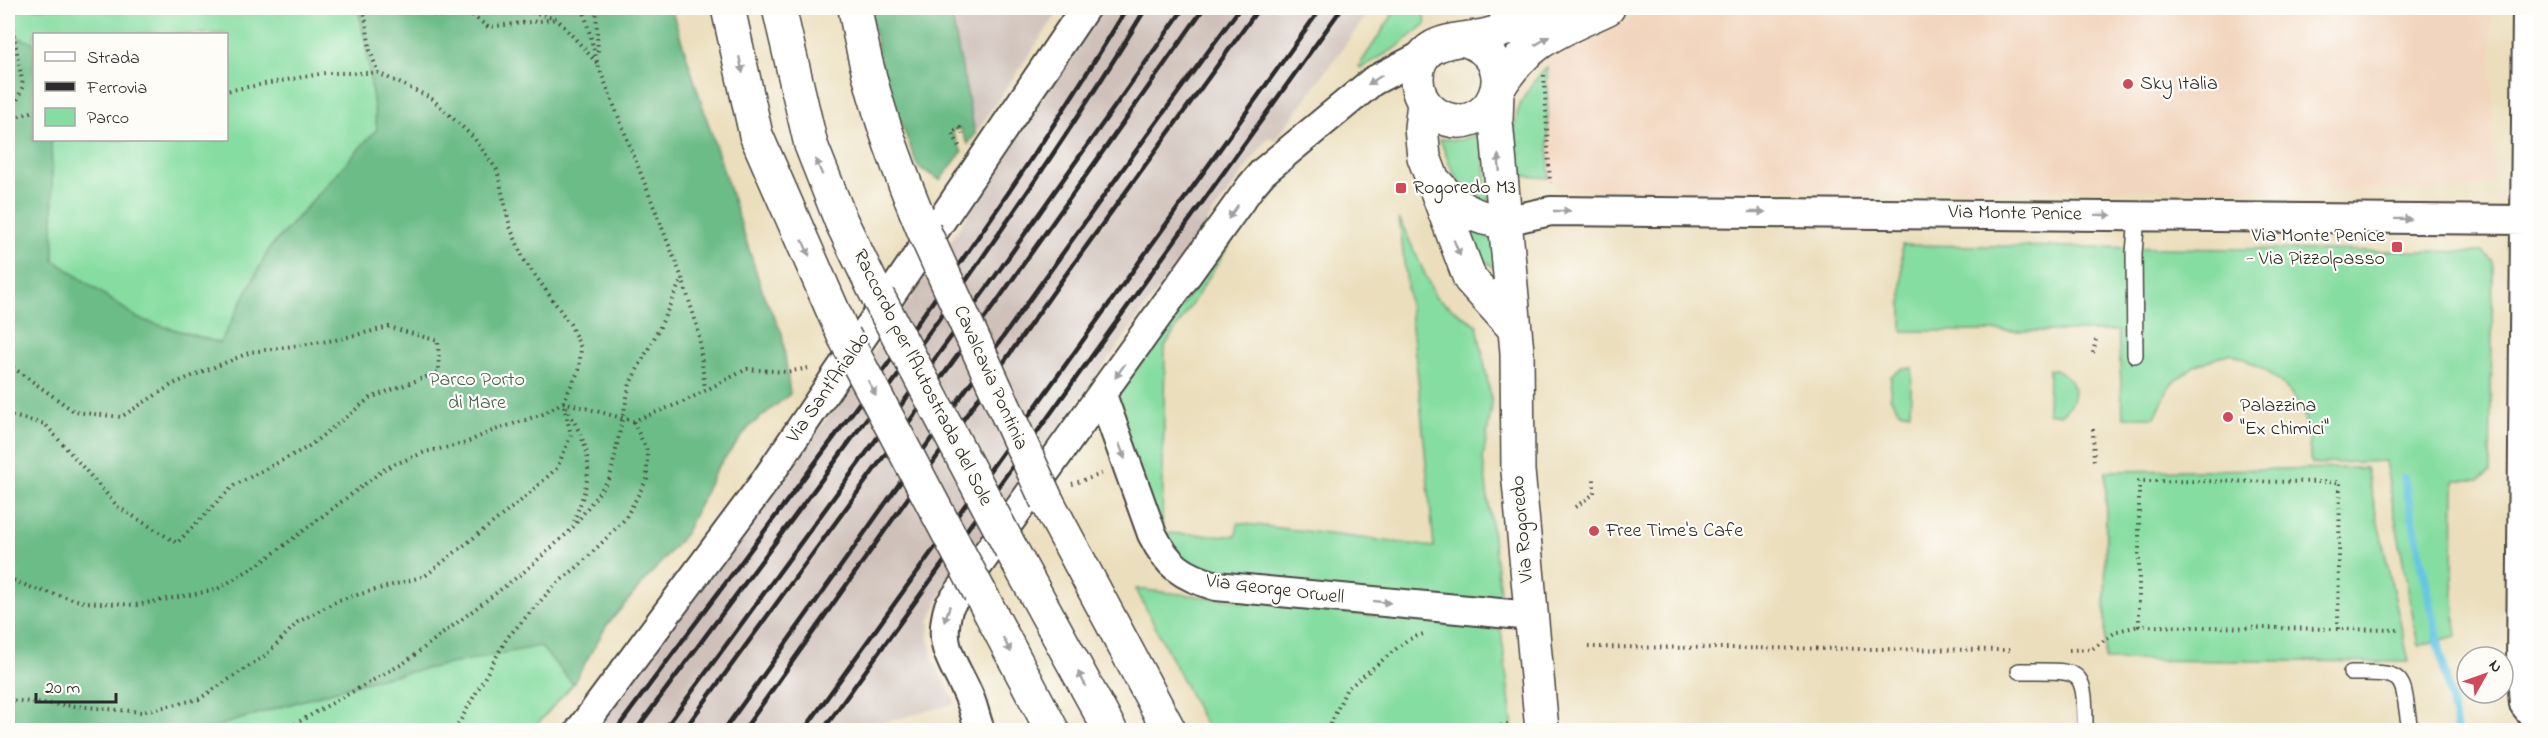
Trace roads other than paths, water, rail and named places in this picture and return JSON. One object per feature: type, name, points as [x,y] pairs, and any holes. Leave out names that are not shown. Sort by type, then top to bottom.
[{"type":"main road","points":[[728,8],[756,135],[844,336],[1052,730]]},
{"type":"main road","name":"Raccordo per l'Autostrada del Sole","points":[[779,8],[811,145],[841,221],[878,297],[1011,549],[1110,730]]},
{"type":"main road","name":"Cavalcavia Pontinia","points":[[855,8],[879,110],[894,158],[924,231],[1047,501],[1169,730]]},
{"type":"main road","points":[[1549,8],[1494,33],[1449,40],[1427,53],[1420,64],[1417,78],[1418,91],[1424,103],[1433,113],[1459,121],[1472,119],[1484,112],[1522,54],[1549,37],[1608,8]]},
{"type":"main road","points":[[1463,39],[1476,43],[1491,57],[1499,76],[1497,90]]},
{"type":"main road","name":"Via Rogoredo","points":[[1497,90],[1496,121],[1517,352],[1518,471],[1531,616],[1532,726]]},
{"type":"main road","points":[[1424,103],[1421,129],[1428,174],[1470,279],[1514,328]]},
{"type":"main road","points":[[1428,174],[1466,212],[1491,221],[1504,221]]},
{"type":"street","name":"Via Sant'Arialdo","points":[[580,730],[763,484],[1085,8]]},
{"type":"street","points":[[2527,8],[2527,220],[2521,664],[2524,704],[2541,724]]},
{"type":"street","points":[[980,730],[970,699],[948,660],[944,623],[949,606],[1263,172],[1373,81],[1427,53]]},
{"type":"street","name":"Via Monte Penice","points":[[1504,221],[1551,211],[2527,220]]},
{"type":"street","name":"Via George Orwell","points":[[1102,395],[1152,534],[1161,552],[1173,567],[1192,579],[1216,586],[1531,616]]},
{"type":"lane","points":[[2135,355],[2134,253],[2137,216]]},
{"type":"lane","points":[[2019,671],[2068,672],[2080,679],[2085,691],[2085,730]]},
{"type":"lane","points":[[2351,673],[2384,673],[2396,676],[2403,687],[2410,730]]},
{"type":"waterway","points":[[2404,478],[2457,730]]},
{"type":"railway","points":[[616,730],[815,464],[945,285],[1069,102],[1127,8]]},
{"type":"railway","points":[[636,730],[963,285],[1087,102],[1146,8]]},
{"type":"railway","points":[[664,730],[991,282],[1184,8]]},
{"type":"railway","points":[[684,730],[998,300],[1204,8]]},
{"type":"railway","points":[[724,730],[1109,187],[1240,8]]},
{"type":"railway","points":[[744,730],[1059,284],[1259,8]]},
{"type":"railway","points":[[804,730],[1321,8]]},
{"type":"railway","points":[[823,730],[1342,8]]},
{"type":"place","name":"Sky Italia","points":[[2128,84]]},
{"type":"place","name":"Rogoredo M3","points":[[1401,188]]},
{"type":"place","name":"Via Monte Penice - Via Pizzolpasso","points":[[2397,247]]},
{"type":"place","name":"Palazzina \"Ex chimici\"","points":[[2228,417]]},
{"type":"place","name":"Free Time's Cafe","points":[[1594,531]]},
{"type":"park label","name":"Parco Porto di Mare","points":[[477,392]]}]
